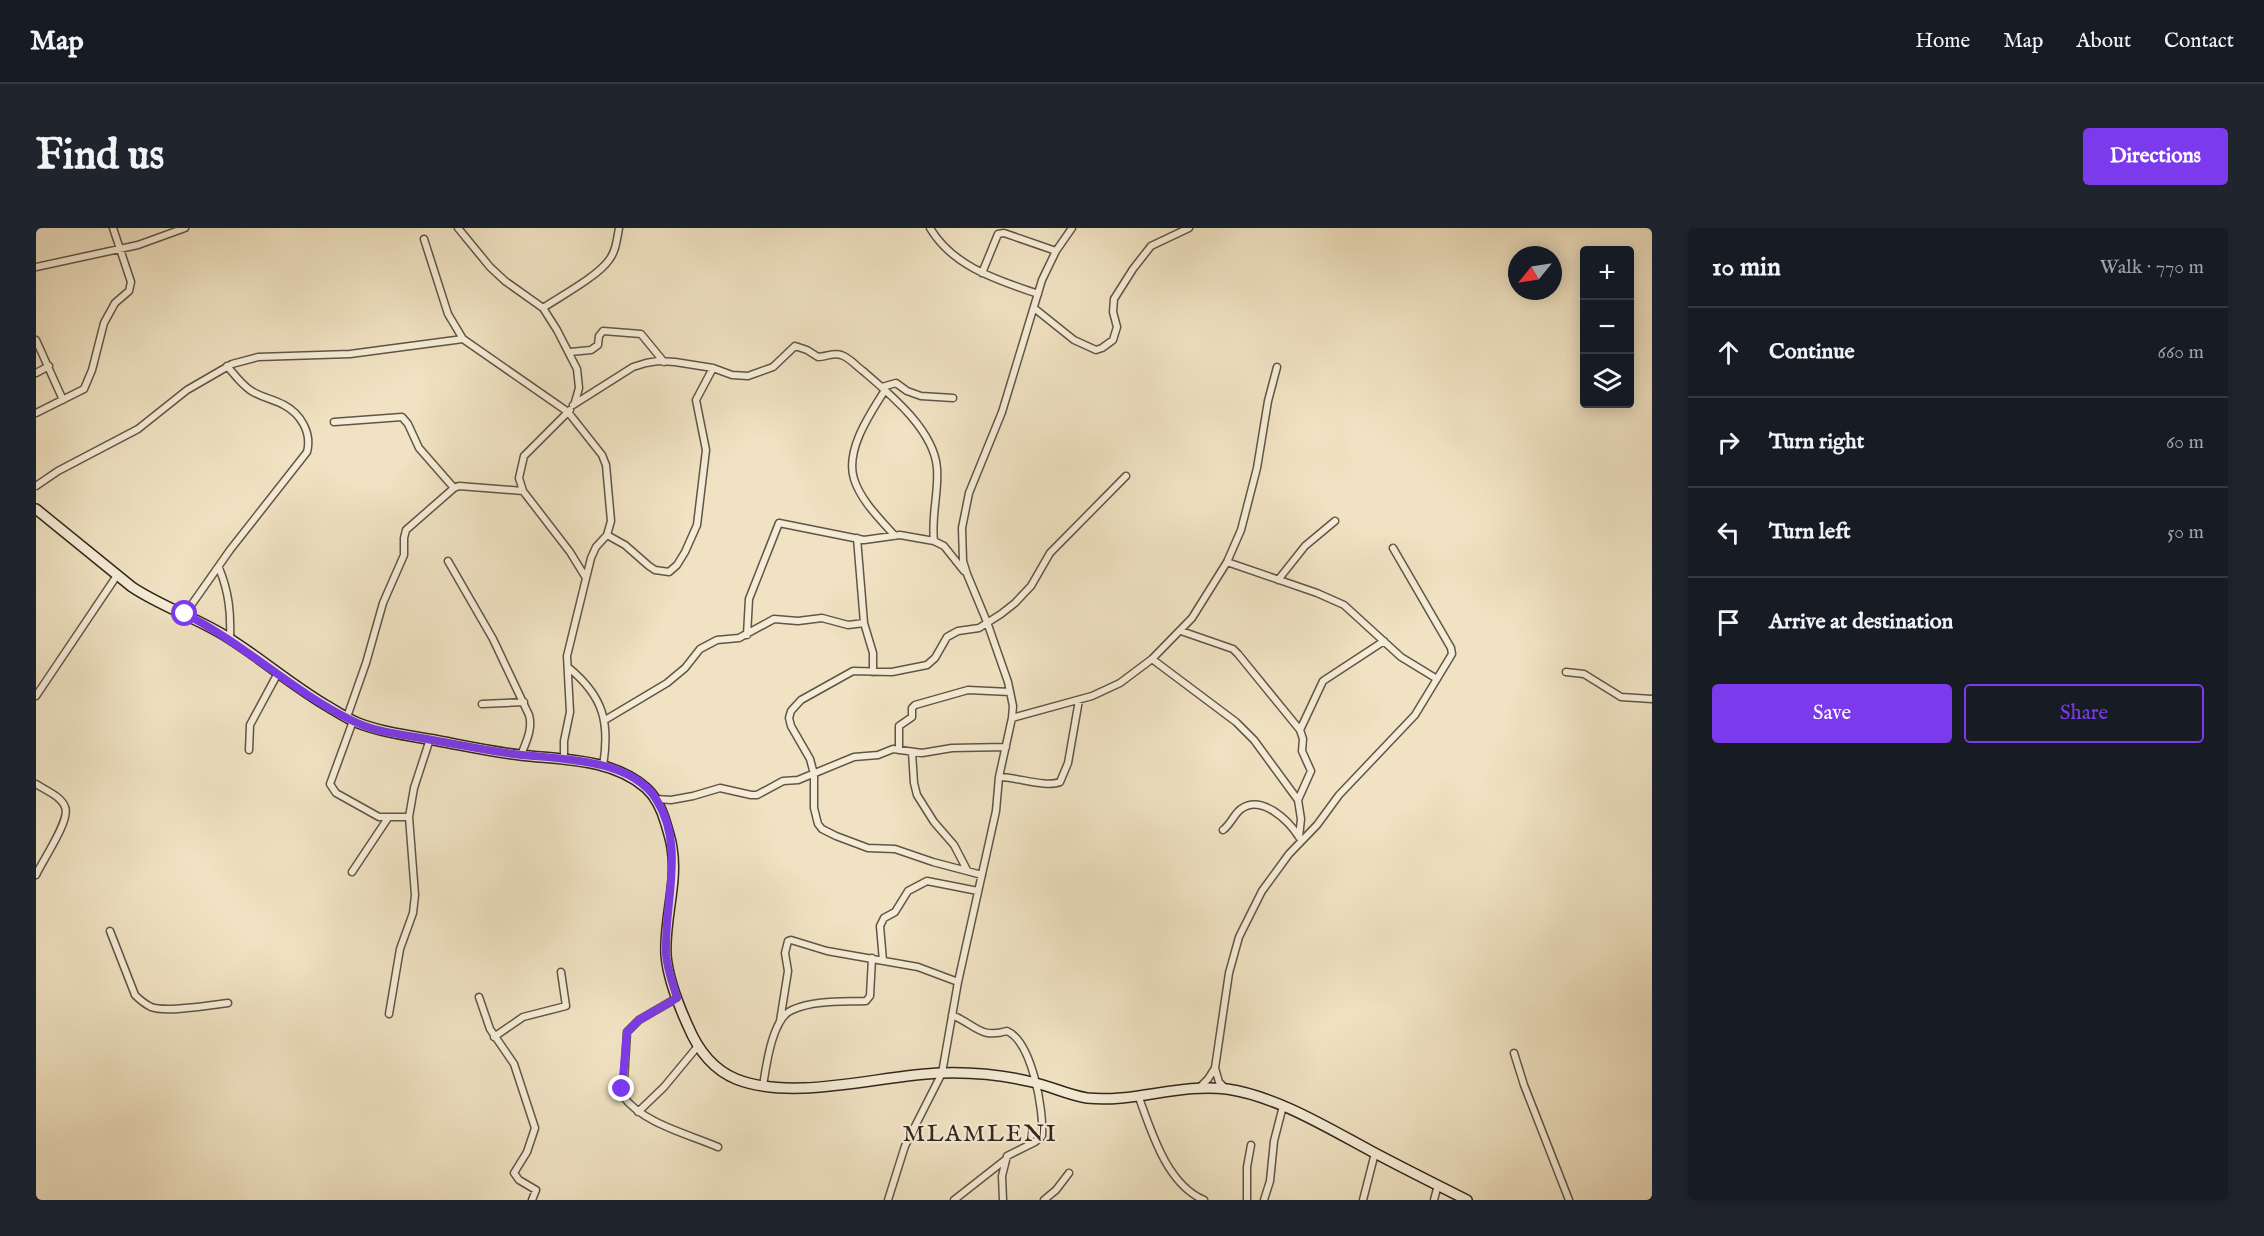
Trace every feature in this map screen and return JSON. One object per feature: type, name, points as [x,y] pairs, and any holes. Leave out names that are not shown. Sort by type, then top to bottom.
[{"type":"main road","points":[[36,509],[146,596],[230,639],[307,694],[350,719],[379,730],[521,755],[564,758],[603,766],[630,777],[644,786],[656,799],[673,848],[666,957],[677,998],[704,1056],[715,1067],[733,1077],[763,1086],[821,1087],[942,1073],[1001,1076],[1035,1082],[1083,1097],[1113,1098],[1199,1088],[1226,1089],[1283,1106],[1467,1200]]},
{"type":"street","points":[[36,413],[84,389],[88,383],[104,323],[115,303],[131,287],[122,248],[113,228]]},
{"type":"street","points":[[36,267],[138,245],[185,228]]},
{"type":"street","points":[[458,228],[490,267],[505,281],[543,308],[570,352],[580,379],[578,396],[573,405],[524,456],[519,478],[523,491],[564,543],[587,578]]},
{"type":"street","points":[[543,308],[594,274],[610,260],[619,228]]},
{"type":"street","points":[[888,1200],[905,1146],[942,1073],[958,982],[996,811],[999,777],[1012,718],[1010,692],[987,622],[963,561],[962,528],[969,493],[1002,412],[1042,280],[1056,251],[1072,228]]},
{"type":"street","points":[[1034,308],[1074,340],[1096,350],[1102,348],[1113,340],[1117,327],[1113,312],[1114,299],[1133,269],[1151,246],[1189,228]]},
{"type":"street","points":[[933,230],[950,254],[982,273],[1038,294]]},
{"type":"street","points":[[982,273],[998,234],[1004,233],[1056,251]]},
{"type":"street","points":[[424,239],[448,314],[463,339],[568,412],[602,455],[606,465],[612,514],[607,535],[596,547],[568,647],[570,712],[564,741],[564,758]]},
{"type":"street","points":[[570,352],[594,349],[603,331],[634,333],[643,336],[664,362]]},
{"type":"street","points":[[36,486],[58,471],[138,429],[187,390],[227,366],[258,357],[350,354],[463,339]]},
{"type":"street","points":[[36,340],[63,400]]},
{"type":"street","points":[[573,405],[633,367],[646,363],[664,362],[713,368],[732,375],[756,374],[779,363],[795,346],[818,357],[842,355],[884,388],[907,411],[935,456],[937,468],[933,516],[934,541]]},
{"type":"street","points":[[36,374],[49,366]]},
{"type":"street","points":[[185,614],[230,550],[307,452],[309,445],[309,434],[295,413],[285,405],[250,391],[227,366]]},
{"type":"street","points":[[1012,718],[1079,700],[1120,683],[1152,659],[1192,618],[1227,562],[1241,530],[1257,468],[1268,401],[1277,367]]},
{"type":"street","points":[[607,535],[625,544],[655,570],[669,572],[677,565],[697,525],[706,450],[696,400],[713,368]]},
{"type":"street","points":[[895,536],[870,506],[854,478],[856,447],[863,426],[884,388],[896,383],[907,391],[921,396],[953,398]]},
{"type":"street","points":[[334,422],[402,417],[408,424],[419,448],[454,488]]},
{"type":"street","points":[[982,874],[933,862],[895,849],[868,848],[836,837],[822,829],[818,824],[814,808],[814,774],[808,753],[791,726],[789,718],[791,711],[801,700],[854,671],[892,672],[927,665],[947,637],[958,632],[979,628],[1001,614],[1023,595],[1041,571],[1050,553],[1126,476]]},
{"type":"street","points":[[409,818],[379,817],[331,788],[383,603],[404,555],[406,530],[454,488],[468,486],[523,491]]},
{"type":"street","points":[[1278,580],[1305,546],[1335,521]]},
{"type":"street","points":[[747,635],[749,599],[779,523],[864,540],[895,536],[934,541],[944,546],[967,574]]},
{"type":"street","points":[[857,538],[864,624],[873,653],[873,672]]},
{"type":"street","points":[[1199,1088],[1215,1068],[1229,973],[1239,937],[1274,873],[1300,839],[1358,774],[1410,721],[1437,679],[1452,650],[1393,548]]},
{"type":"street","points":[[448,561],[493,639],[524,702],[531,721],[521,755]]},
{"type":"street","points":[[1227,562],[1344,605],[1415,666],[1437,679]]},
{"type":"street","points":[[219,568],[228,588],[231,605],[230,639]]},
{"type":"street","points":[[36,696],[118,574]]},
{"type":"street","points":[[605,720],[668,683],[705,645],[717,640],[747,635],[768,621],[822,618],[848,625],[864,624]]},
{"type":"street","points":[[1180,631],[1233,649],[1300,730],[1303,739],[1302,751],[1311,771],[1298,800]]},
{"type":"street","points":[[1300,730],[1323,681],[1384,641]]},
{"type":"street","points":[[1152,659],[1245,730],[1254,740],[1298,800],[1301,819],[1300,839]]},
{"type":"street","points":[[569,668],[595,698],[605,720],[607,736],[603,766]]},
{"type":"street","points":[[1566,672],[1584,674],[1621,697],[1652,699]]},
{"type":"street","points":[[249,750],[250,725],[278,673]]},
{"type":"street","points":[[899,750],[899,726],[912,717],[912,708],[915,705],[968,690],[1010,692]]},
{"type":"street","points":[[999,777],[1053,784],[1060,782],[1068,764],[1079,700]]},
{"type":"street","points":[[482,704],[524,702]]},
{"type":"street","points":[[388,1014],[400,949],[413,913],[415,895],[409,818],[414,788],[430,739]]},
{"type":"street","points":[[656,799],[671,800],[720,788],[757,795],[783,781],[798,780],[854,757],[899,750],[934,752],[970,747],[1006,747]]},
{"type":"street","points":[[912,752],[917,795],[934,822],[954,845],[967,870]]},
{"type":"street","points":[[36,784],[57,797],[65,805],[66,811],[61,829],[36,875]]},
{"type":"street","points":[[1223,830],[1233,822],[1241,809],[1251,805],[1260,805],[1273,811],[1287,822],[1300,839]]},
{"type":"street","points":[[352,872],[388,818]]},
{"type":"street","points":[[883,961],[880,926],[884,918],[895,912],[908,891],[927,881],[978,891]]},
{"type":"street","points":[[110,931],[135,995],[143,1002],[153,1008],[228,1003]]},
{"type":"street","points":[[763,1086],[766,1063],[780,1021],[788,971],[785,953],[788,941],[796,941],[827,951],[918,967],[958,982]]},
{"type":"street","points":[[780,1021],[791,1010],[806,1005],[851,1000],[866,1001],[870,996],[872,958]]},
{"type":"street","points":[[494,1037],[523,1017],[566,1006],[561,972]]},
{"type":"street","points":[[479,997],[494,1037],[514,1064],[535,1128],[527,1152],[514,1173],[519,1180],[536,1190],[532,1200]]},
{"type":"street","points":[[677,998],[639,1020],[627,1032],[623,1096],[638,1112],[718,1147]]},
{"type":"street","points":[[952,1015],[984,1033],[992,1035],[1007,1031],[1012,1033],[1027,1053],[1035,1082],[1042,1136],[1035,1142],[1009,1154],[1005,1160],[954,1200]]},
{"type":"street","points":[[638,1112],[664,1087],[698,1046]]},
{"type":"street","points":[[1514,1053],[1569,1200]]},
{"type":"street","points":[[1215,1068],[1220,1082],[1226,1089]]},
{"type":"street","points":[[1138,1095],[1170,1171],[1194,1195],[1204,1200]]},
{"type":"street","points":[[1264,1200],[1270,1181],[1274,1141],[1283,1106]]},
{"type":"street","points":[[1247,1200],[1247,1167],[1251,1145]]},
{"type":"street","points":[[1363,1200],[1375,1153]]},
{"type":"street","points":[[1003,1200],[1002,1176],[1005,1160]]},
{"type":"street","points":[[1044,1200],[1056,1190],[1069,1173]]},
{"type":"street","points":[[1434,1200],[1438,1185]]},
{"type":"district","name":"MLAMLENI","points":[[980,1134]]},
{"type":"route","points":[[185,614],[230,639],[307,694],[353,722],[379,730],[430,739],[521,755],[564,758],[603,766],[630,777],[650,792],[663,814],[673,848],[666,957],[677,998],[630,1027],[627,1032],[622,1089]]}]
